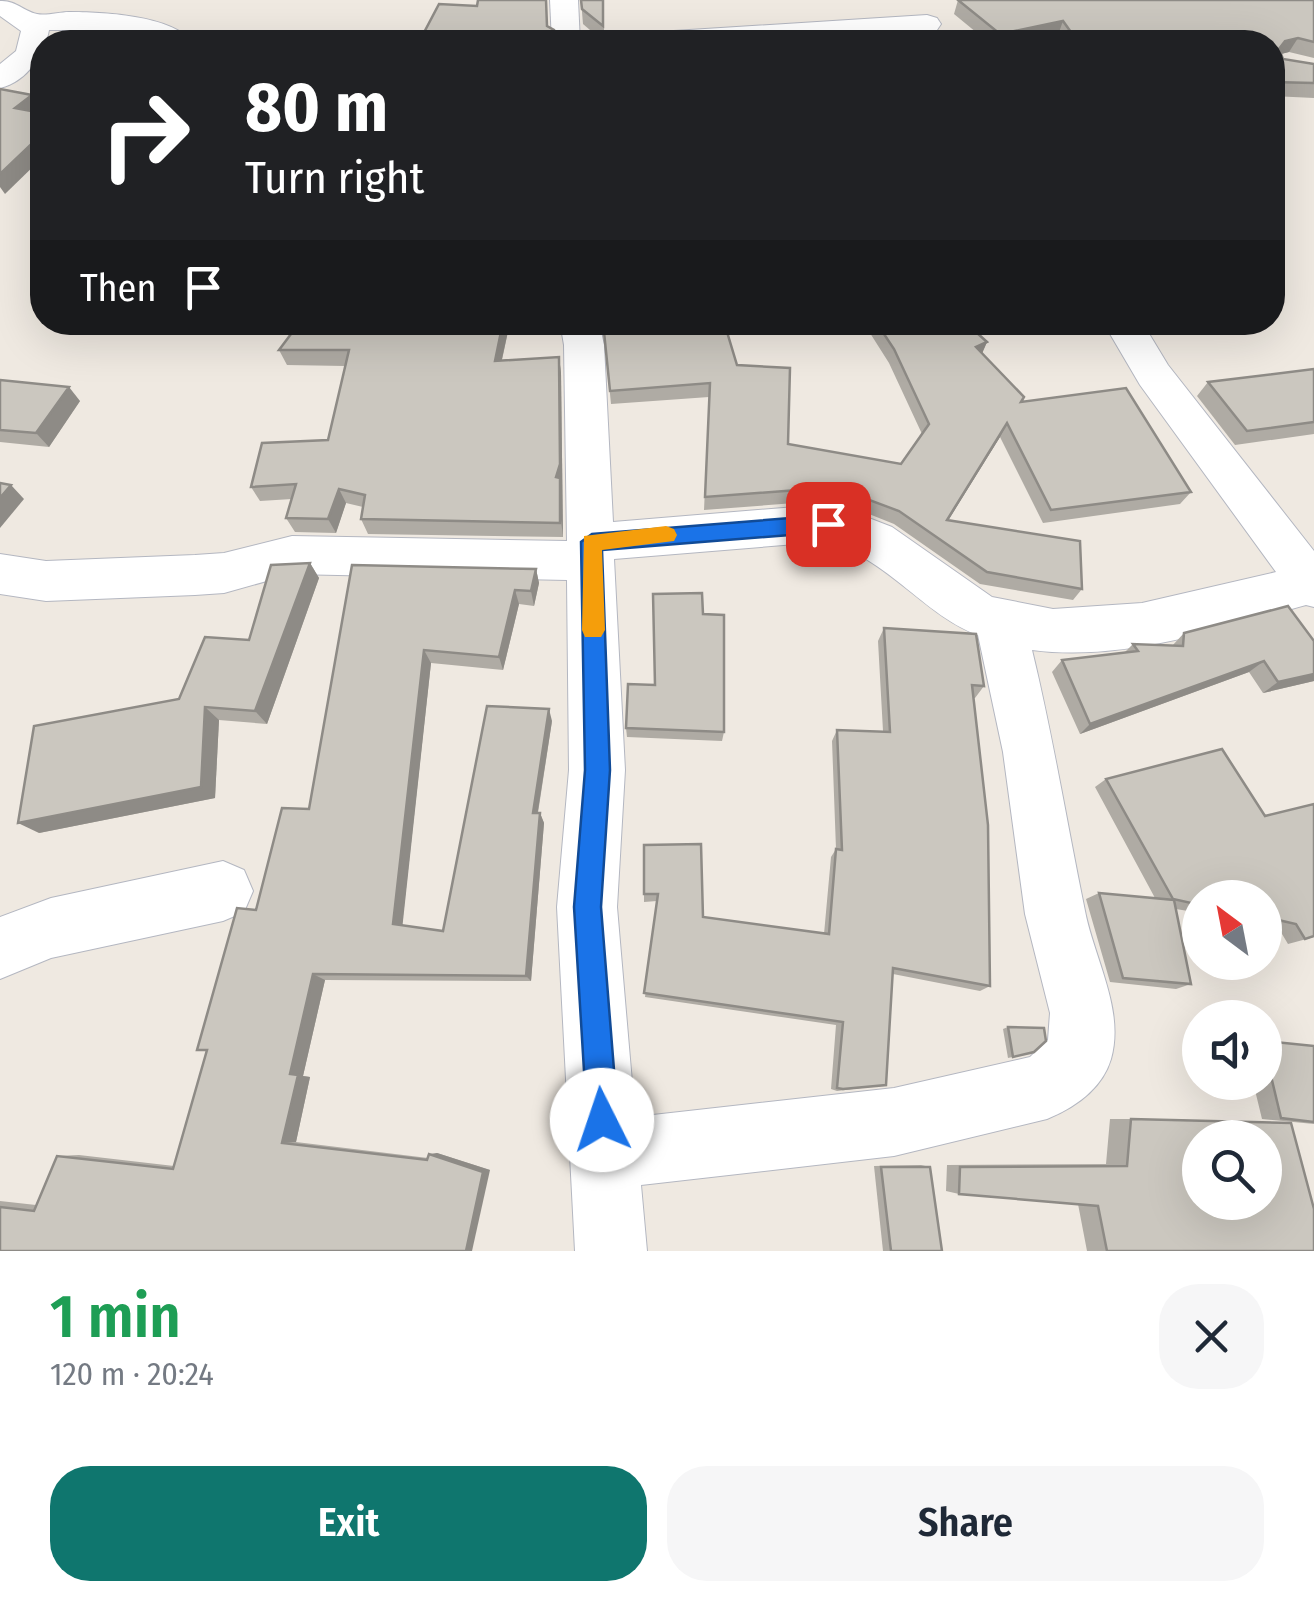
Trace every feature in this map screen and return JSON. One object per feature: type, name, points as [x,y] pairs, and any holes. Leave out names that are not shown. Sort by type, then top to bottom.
[{"type":"street","points":[[564,0],[565,30]]},
{"type":"street","points":[[907,0],[932,30]]},
{"type":"street","points":[[0,6],[35,30]]},
{"type":"street","points":[[30,23],[65,19],[138,30]]},
{"type":"street","points":[[0,78],[30,54]]},
{"type":"street","points":[[582,335],[597,770],[587,907],[612,1251]]},
{"type":"street","points":[[0,574],[46,580],[195,576],[224,573],[292,555],[591,552],[716,530],[842,526],[871,537],[938,590],[1001,624],[1033,632],[1072,633],[1179,616],[1313,585],[1154,375],[1130,335]]},
{"type":"street","points":[[605,1155],[894,1122],[1047,1086],[1079,1056],[1082,1013],[1055,914],[1030,752],[1001,624]]},
{"type":"street","points":[[0,948],[51,928],[223,891]]},
{"type":"building","points":[[478,0],[546,0],[547,26],[554,30],[425,30],[439,4],[477,6]]},
{"type":"building","points":[[581,0],[603,0],[603,26],[582,9]]},
{"type":"building","points":[[958,0],[1314,0],[1314,42],[1298,38],[1285,41],[1285,30],[1069,30],[1063,21],[1019,30],[995,30]]},
{"type":"building","points":[[1285,59],[1314,64],[1314,83],[1285,82]]},
{"type":"building","points":[[0,89],[30,95],[15,108],[30,111],[30,145],[0,174]]},
{"type":"building","points":[[290,335],[500,335],[495,361],[559,357],[560,464],[556,477],[560,478],[560,523],[361,519],[365,495],[339,489],[328,519],[286,518],[296,484],[251,487],[262,443],[328,440],[349,350],[279,350]]},
{"type":"building","points":[[604,335],[728,335],[737,365],[790,368],[788,444],[901,464],[929,424],[885,335],[979,335],[987,342],[976,347],[1024,397],[1021,402],[1126,388],[1191,492],[1051,510],[1007,423],[947,520],[1080,541],[1082,589],[987,572],[899,511],[848,492],[811,489],[705,497],[710,383],[610,391]]},
{"type":"building","points":[[1314,369],[1314,422],[1247,431],[1208,382]]},
{"type":"building","points":[[0,380],[69,387],[36,433],[0,430]]},
{"type":"building","points":[[0,483],[11,485],[0,498]]},
{"type":"building","points":[[310,563],[255,711],[205,707],[201,787],[18,823],[34,726],[179,699],[205,637],[249,640],[271,565]]},
{"type":"building","points":[[352,565],[536,569],[531,591],[515,590],[499,657],[424,650],[393,924],[443,931],[487,706],[549,709],[533,813],[540,813],[526,976],[313,974],[290,1074],[298,1075],[282,1143],[427,1160],[429,1154],[483,1172],[466,1251],[0,1251],[0,1207],[34,1211],[57,1156],[173,1169],[207,1050],[197,1050],[237,908],[256,910],[282,808],[309,809]]},
{"type":"building","points":[[702,593],[703,614],[724,615],[724,732],[626,728],[628,684],[655,685],[653,594]]},
{"type":"building","points":[[1288,606],[1314,641],[1314,674],[1278,682],[1264,661],[1090,724],[1062,660],[1138,651],[1133,644],[1183,646],[1184,633]]},
{"type":"building","points":[[884,628],[976,634],[984,686],[972,685],[988,825],[990,986],[893,968],[886,1085],[843,1089],[837,1088],[843,1022],[644,993],[658,894],[644,894],[644,845],[701,844],[703,917],[829,934],[836,849],[842,850],[837,730],[890,732]]},
{"type":"building","points":[[1222,749],[1265,816],[1314,804],[1314,936],[1305,939],[1296,924],[1282,921],[1282,880],[1182,880],[1182,901],[1173,899],[1106,779]]},
{"type":"building","points":[[1099,893],[1174,900],[1182,940],[1182,980],[1190,980],[1191,984],[1123,978]]},
{"type":"building","points":[[1008,1027],[1044,1028],[1046,1041],[1034,1052],[1013,1057]]},
{"type":"building","points":[[1282,1043],[1314,1046],[1314,1122],[1281,1118],[1277,1100],[1282,1100]]},
{"type":"building","points":[[1131,1119],[1182,1120],[1182,1220],[1282,1220],[1282,1123],[1291,1123],[1314,1209],[1314,1251],[1107,1251],[1098,1206],[959,1194],[960,1167],[1127,1166]]},
{"type":"building","points":[[881,1167],[930,1167],[942,1251],[891,1251]]},
{"type":"slow traffic","points":[[593,630],[592,542],[666,535]]},
{"type":"route","points":[[602,1120],[587,907],[597,770],[592,542],[828,524]]}]
